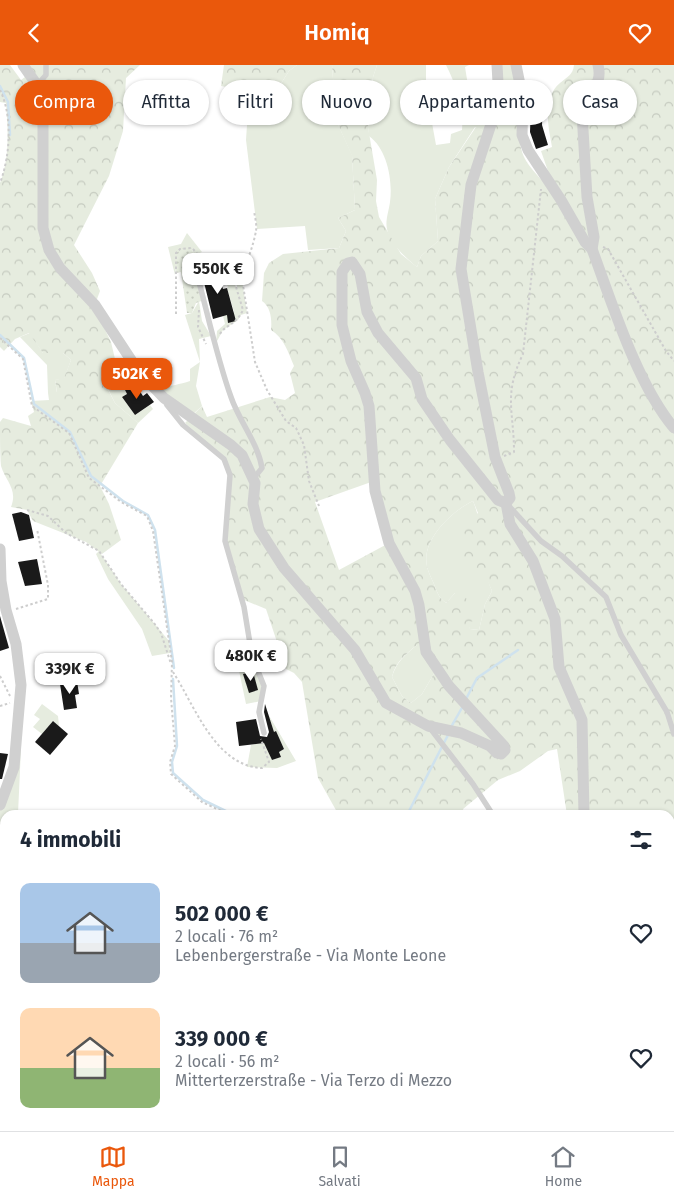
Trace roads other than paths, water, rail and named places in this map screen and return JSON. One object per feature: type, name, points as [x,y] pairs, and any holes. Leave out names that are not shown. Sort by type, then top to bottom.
[{"type":"street","points":[[23,65],[34,80]]},
{"type":"street","points":[[497,65],[499,100],[471,185],[462,269],[478,372],[495,457],[510,498],[506,503],[510,524],[533,561],[555,619],[559,667],[582,721],[584,810]]},
{"type":"street","points":[[516,65],[523,99],[522,135],[528,150],[561,200],[585,243],[593,246]]},
{"type":"street","points":[[598,65],[600,80],[583,105],[582,113],[587,197],[593,246],[614,310],[660,410],[674,428]]},
{"type":"street","points":[[43,125],[42,228],[49,250],[60,268],[95,305],[139,371],[164,398],[231,445],[242,455],[256,489],[254,513],[259,529],[284,568],[355,650],[386,703],[428,726],[461,733],[490,746],[501,755],[505,750],[504,746],[486,724],[449,686],[430,661],[426,653],[419,605],[414,591],[389,543],[375,491],[368,406],[351,361],[342,325],[342,272],[348,263],[352,263],[358,268],[367,312],[378,333],[416,378],[422,399],[450,440],[498,500],[506,503]]},
{"type":"street","points":[[0,549],[1,581],[6,610],[16,644],[21,685],[14,767],[0,805]]},
{"type":"lane","points":[[42,80],[46,75],[46,65]]},
{"type":"lane","points":[[208,265],[200,260],[197,261],[196,267],[232,400],[259,455],[262,468],[253,479]]},
{"type":"lane","points":[[164,398],[183,425],[224,459],[228,466],[230,475],[225,541],[244,607],[252,656],[264,686],[259,712],[264,733]]},
{"type":"lane","points":[[506,503],[541,541],[562,556],[606,597],[621,635],[667,712],[674,734]]},
{"type":"lane","points":[[428,726],[473,783],[490,810]]},
{"type":"waterway","points":[[0,86],[8,102],[10,135]]},
{"type":"waterway","points":[[0,335],[24,358],[34,404],[70,432],[91,476],[123,501],[148,515],[155,530],[174,668]]},
{"type":"waterway","points":[[466,699],[477,678],[518,650]]},
{"type":"waterway","points":[[173,679],[177,746],[172,762],[173,773],[203,800],[224,810]]},
{"type":"waterway","points":[[451,727],[463,706]]},
{"type":"waterway","points":[[410,810],[448,735]]}]
